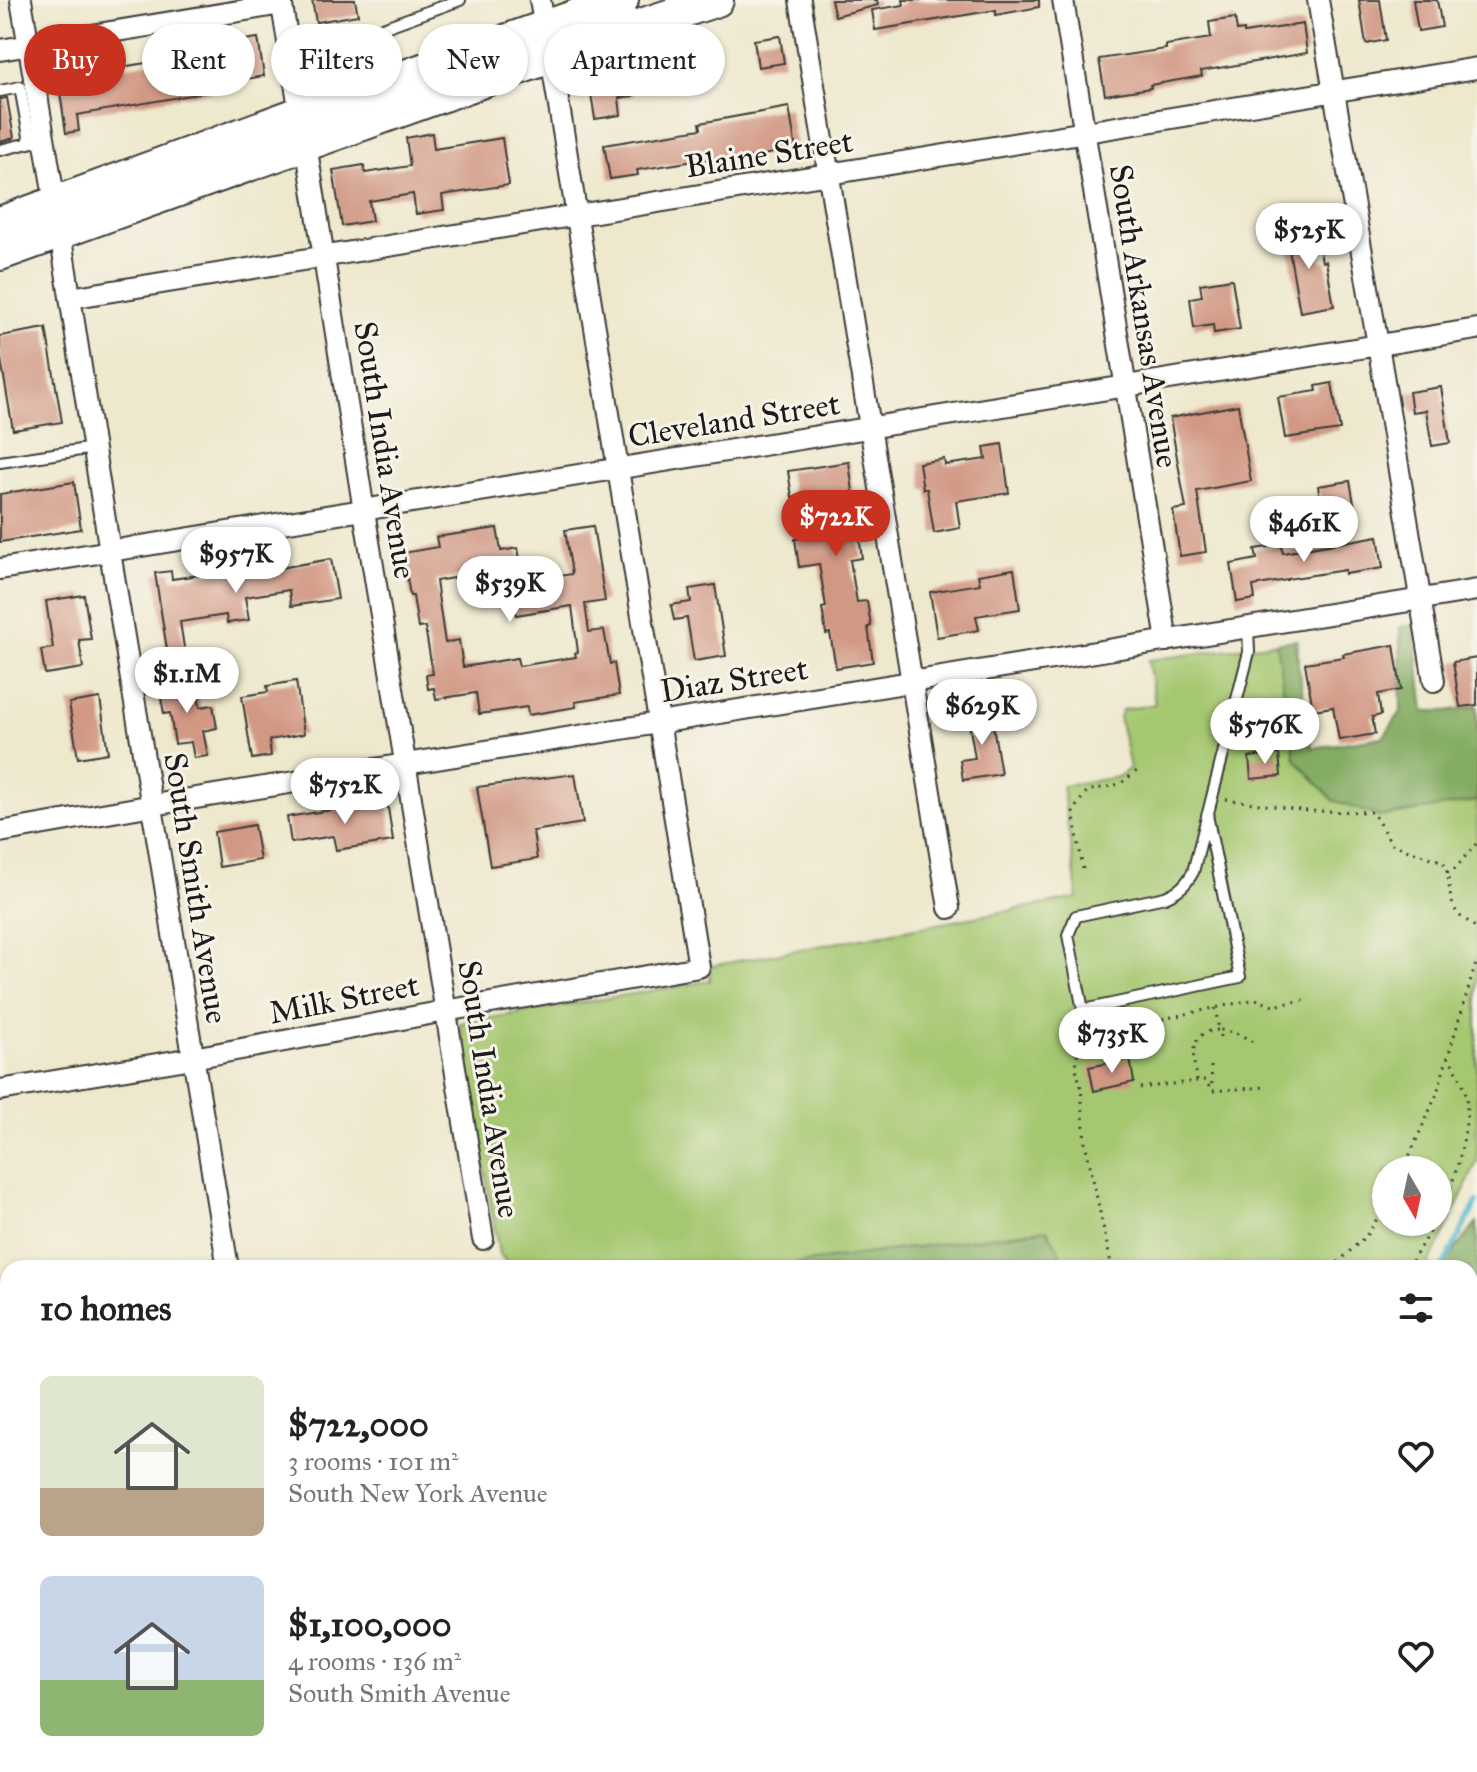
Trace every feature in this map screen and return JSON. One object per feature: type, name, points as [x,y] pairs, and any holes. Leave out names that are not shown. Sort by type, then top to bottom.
[{"type":"main road","points":[[559,24],[622,0]]},
{"type":"main road","points":[[575,24],[717,0]]},
{"type":"main road","points":[[0,254],[58,218],[303,129],[544,30]]},
{"type":"main road","points":[[0,223],[58,218]]},
{"type":"street","name":"South Smith Avenue","points":[[21,0],[25,24]]},
{"type":"street","points":[[800,0],[949,908]]},
{"type":"street","name":"South Arkansas Avenue","points":[[1063,0],[1167,641]]},
{"type":"street","points":[[1318,0],[1434,681]]},
{"type":"street","points":[[126,29],[282,2]]},
{"type":"street","name":"South India Avenue","points":[[282,2],[285,24]]},
{"type":"street","points":[[0,50],[24,46]]},
{"type":"street","name":"Blaine Street","points":[[70,298],[1477,68]]},
{"type":"street","name":"South Smith Avenue","points":[[33,96],[37,142],[58,218],[227,1260]]},
{"type":"street","name":"South India Avenue","points":[[297,96],[483,1239]]},
{"type":"street","points":[[557,96],[660,723]]},
{"type":"street","name":"Cleveland Street","points":[[0,569],[1477,329]]},
{"type":"street","name":"Diaz Street","points":[[0,832],[1477,590]]},
{"type":"street","name":"Milk Street","points":[[0,1090],[699,967],[660,723]]},
{"type":"lane","points":[[394,24],[460,0]]},
{"type":"lane","points":[[0,91],[20,87],[37,142],[0,150]]},
{"type":"lane","points":[[0,462],[94,448]]},
{"type":"lane","points":[[1207,815],[1240,977],[1083,1010],[1068,935],[1076,916],[1165,897],[1177,892],[1193,872],[1207,815],[1249,652],[1248,628]]},
{"type":"path","points":[[1083,869],[1073,811],[1087,791],[1120,784],[1138,770]]},
{"type":"path","points":[[1222,798],[1307,811],[1372,812],[1392,844],[1443,862],[1447,868],[1448,891],[1453,907],[1460,918],[1477,930]]},
{"type":"path","points":[[1447,873],[1453,871],[1477,843]]},
{"type":"path","points":[[1409,1156],[1436,1096],[1477,960]]},
{"type":"path","points":[[1110,1260],[1085,1142],[1081,1088],[1076,1068],[1079,1037],[1256,999],[1273,1006],[1304,1000]]},
{"type":"path","points":[[1215,1008],[1220,1037]]},
{"type":"path","points":[[1197,1081],[1193,1047],[1201,1033],[1227,1030],[1255,1044]]},
{"type":"path","points":[[1448,1058],[1465,1091],[1466,1118],[1452,1185]]},
{"type":"path","points":[[1211,1066],[1212,1091]]},
{"type":"path","points":[[1140,1088],[1205,1080],[1212,1091]]},
{"type":"path","points":[[1212,1091],[1265,1087]]},
{"type":"path","points":[[1340,1260],[1372,1227]]},
{"type":"path","points":[[1413,1260],[1427,1236]]},
{"type":"green space","points":[[1414,625],[1424,711],[1477,706],[1477,801],[1380,817],[1333,800],[1295,759],[1276,643],[1294,640],[1312,748],[1383,737],[1401,712],[1400,627]]},
{"type":"green space","points":[[1298,640],[1297,751],[1477,722],[1477,1162],[1452,1217],[1452,1156],[1372,1156],[1372,1236],[1443,1236],[1431,1260],[505,1260],[499,1254],[460,1023],[710,981],[710,966],[1078,898],[1062,786],[1118,777],[1130,768],[1119,717],[1122,710],[1155,704],[1148,660]]},
{"type":"green space","points":[[1477,1223],[1477,1260],[1447,1260]]},
{"type":"green space","points":[[1047,1229],[1060,1252],[1060,1260],[822,1260]]},
{"type":"building","points":[[312,0],[355,0],[358,15],[316,22]]},
{"type":"building","points":[[831,0],[877,0],[878,5],[835,16]]},
{"type":"building","points":[[903,0],[1039,0],[1039,7],[996,15],[996,10],[875,30],[872,10],[904,5]]},
{"type":"building","points":[[1359,0],[1380,0],[1386,40],[1366,44]]},
{"type":"building","points":[[1413,0],[1437,0],[1442,27],[1418,31]]},
{"type":"building","points":[[1235,18],[1237,31],[1244,30],[1244,33],[1303,24],[1307,53],[1201,71],[1202,76],[1105,95],[1099,59],[1166,49],[1166,45],[1211,38],[1209,22]]},
{"type":"building","points":[[780,36],[784,63],[758,67],[754,40]]},
{"type":"building","points":[[255,38],[258,38],[264,76],[255,78]]},
{"type":"building","points":[[142,64],[142,96],[185,96],[77,115],[79,131],[66,133],[61,96],[126,96],[126,66]]},
{"type":"building","points":[[591,96],[633,96],[619,98],[621,115],[595,119]]},
{"type":"building","points":[[7,98],[14,138],[0,142],[0,99]]},
{"type":"building","points":[[789,107],[796,149],[708,165],[707,159],[637,170],[638,175],[610,179],[604,145],[701,129],[700,123]]},
{"type":"building","points":[[432,133],[434,149],[502,138],[509,185],[442,195],[444,210],[416,214],[413,194],[369,201],[372,221],[342,226],[333,170],[364,165],[365,173],[410,166],[406,138]]},
{"type":"building","points":[[1316,228],[1334,306],[1300,312],[1286,233]]},
{"type":"building","points":[[1232,279],[1240,329],[1214,333],[1213,325],[1194,328],[1190,298],[1202,296],[1200,284]]},
{"type":"building","points":[[46,328],[62,422],[13,430],[0,354],[0,336]]},
{"type":"building","points":[[1332,383],[1340,430],[1285,438],[1278,397],[1317,391],[1316,386]]},
{"type":"building","points":[[1441,387],[1450,443],[1432,446],[1426,410],[1412,412],[1409,392]]},
{"type":"building","points":[[1238,405],[1251,481],[1197,491],[1206,552],[1180,556],[1173,510],[1186,508],[1170,418]]},
{"type":"building","points":[[1002,444],[1009,493],[956,501],[960,528],[934,533],[919,463],[944,459],[945,465],[986,459],[984,447]]},
{"type":"building","points":[[849,462],[862,558],[850,560],[857,602],[867,601],[873,662],[836,668],[830,633],[826,634],[822,608],[826,607],[819,564],[799,567],[795,539],[818,536],[812,493],[792,497],[788,471]]},
{"type":"building","points":[[1350,481],[1356,514],[1323,519],[1318,486]]},
{"type":"building","points":[[74,482],[81,529],[0,542],[0,494]]},
{"type":"building","points":[[593,526],[605,601],[585,604],[589,632],[604,630],[619,695],[575,702],[576,707],[528,715],[527,707],[479,714],[476,693],[436,699],[434,688],[428,689],[426,675],[433,674],[425,627],[418,628],[403,553],[438,547],[436,537],[497,528],[501,551],[518,548],[524,582],[572,574],[565,530]],"holes":[[[470,575],[472,589],[511,583],[516,615],[572,606],[576,657],[519,666],[517,658],[463,667],[459,640],[445,643],[436,581]]]},
{"type":"building","points":[[1378,536],[1383,568],[1345,574],[1345,570],[1253,586],[1255,599],[1237,602],[1231,564],[1257,559],[1255,549],[1281,545],[1283,553]]},
{"type":"building","points":[[278,557],[280,568],[331,559],[338,599],[291,606],[289,590],[245,597],[249,620],[227,623],[226,615],[180,622],[187,666],[170,669],[155,573],[171,571],[172,579],[246,568],[245,562]]},
{"type":"building","points":[[1014,569],[1020,609],[976,616],[979,630],[937,637],[930,592],[980,584],[978,575]]},
{"type":"building","points":[[715,585],[726,656],[694,661],[687,618],[674,620],[671,605],[691,602],[689,589]]},
{"type":"building","points":[[84,595],[91,639],[79,640],[83,668],[45,674],[41,650],[53,648],[46,601]]},
{"type":"building","points":[[1394,645],[1401,690],[1378,694],[1381,715],[1372,717],[1375,734],[1339,740],[1333,707],[1313,710],[1305,663]]},
{"type":"building","points":[[1477,658],[1477,705],[1460,707],[1453,662]]},
{"type":"building","points":[[180,675],[183,696],[198,693],[200,707],[213,705],[217,728],[203,731],[208,756],[194,758],[191,742],[175,744],[170,713],[164,714],[158,679]]},
{"type":"building","points":[[296,681],[304,734],[269,740],[271,756],[252,759],[242,696],[268,692],[267,686]]},
{"type":"building","points":[[100,698],[108,753],[78,758],[69,703]]},
{"type":"building","points":[[990,707],[1001,774],[963,780],[960,760],[975,758],[967,711]]},
{"type":"building","points":[[1279,754],[1281,776],[1251,779],[1249,757]]},
{"type":"building","points":[[575,774],[583,823],[533,831],[537,859],[490,866],[477,787]]},
{"type":"building","points":[[387,801],[393,841],[336,850],[333,836],[291,843],[287,817]]},
{"type":"building","points":[[254,825],[260,860],[219,867],[214,832]]},
{"type":"building","points":[[1130,1059],[1134,1082],[1094,1091],[1089,1067]]},
{"type":"waterway","points":[[1446,1260],[1477,1202]]}]
